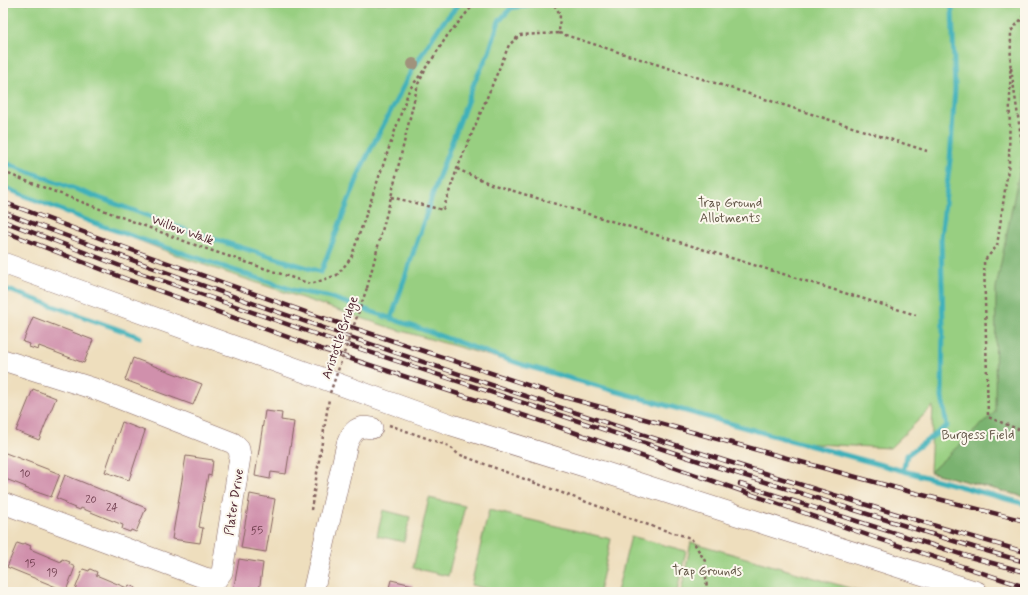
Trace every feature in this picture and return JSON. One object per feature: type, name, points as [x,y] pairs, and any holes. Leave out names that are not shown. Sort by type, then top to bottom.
[{"type":"street","points":[[3,263],[452,425],[977,592]]},
{"type":"street","name":"Plater Drive","points":[[3,360],[98,390],[233,442],[239,449],[240,457],[222,572],[216,580],[205,578],[3,502]]},
{"type":"street","points":[[313,592],[347,444],[355,430],[366,427],[372,428]]},
{"type":"path","points":[[433,58],[447,36],[475,3]]},
{"type":"path","points":[[554,3],[560,14],[559,33]]},
{"type":"path","points":[[1025,15],[1011,31],[1009,162],[996,246],[984,261],[988,417],[1025,432]]},
{"type":"path","points":[[391,197],[443,210],[457,169],[510,45],[520,35],[559,33],[927,151]]},
{"type":"path","name":"Aristotle Bridge","points":[[310,517],[330,393],[367,288],[391,197],[418,84],[433,58]]},
{"type":"path","name":"Willow Walk","points":[[3,172],[192,244],[311,284],[338,275],[351,258],[409,90],[433,58]]},
{"type":"path","points":[[1010,60],[1025,157]]},
{"type":"path","points":[[457,169],[491,184],[916,315]]},
{"type":"path","points":[[372,428],[376,420],[448,446],[458,454],[519,477],[691,538],[705,561],[707,592]]},
{"type":"green space","points":[[3,3],[1025,3],[1025,497],[930,472],[933,406],[890,448],[797,443],[391,328],[186,259],[3,187]]},
{"type":"green space","name":"Burgess Field","points":[[1025,143],[1025,497],[930,472],[995,412],[996,288]]},
{"type":"green space","points":[[429,498],[465,506],[448,576],[413,568]]},
{"type":"green space","points":[[383,510],[410,517],[404,542],[377,536]]},
{"type":"green space","points":[[489,510],[611,539],[599,592],[500,592],[471,585]]},
{"type":"green space","points":[[631,536],[686,551],[677,592],[617,592]]},
{"type":"green space","name":"Trap Grounds","points":[[691,542],[863,592],[681,592]]},
{"type":"building","points":[[33,317],[93,340],[84,363],[39,346],[38,350],[29,347],[30,344],[23,342]]},
{"type":"building","points":[[133,358],[202,384],[193,405],[125,380]]},
{"type":"building","points":[[33,389],[56,398],[39,440],[16,431]]},
{"type":"building","points":[[265,411],[282,413],[281,420],[294,422],[286,474],[271,472],[270,479],[255,476]]},
{"type":"building","points":[[122,422],[145,431],[129,480],[105,472]]},
{"type":"building","points":[[3,452],[60,474],[51,497],[25,488],[26,487],[3,478]]},
{"type":"building","points":[[186,456],[213,460],[211,476],[208,475],[199,527],[203,528],[200,543],[172,539]]},
{"type":"building","points":[[65,475],[146,508],[136,532],[131,530],[130,532],[122,529],[123,525],[81,508],[80,510],[65,504],[66,502],[56,498]]},
{"type":"building","points":[[250,494],[275,499],[266,552],[241,548]]},
{"type":"building","points":[[17,543],[23,545],[24,543],[31,546],[30,549],[61,562],[62,559],[70,562],[69,564],[75,567],[66,591],[7,567]]},
{"type":"building","points":[[239,559],[263,563],[259,592],[233,592]]},
{"type":"building","points":[[83,569],[89,571],[90,569],[97,572],[96,575],[127,588],[129,585],[136,588],[135,590],[140,592],[74,592]]},
{"type":"building","points":[[391,580],[413,585],[411,592],[388,592]]},
{"type":"building","points":[[419,588],[435,591],[435,592],[418,592]]},
{"type":"waterway","points":[[3,162],[197,234],[321,272],[363,164],[412,70],[440,26],[460,3]]},
{"type":"waterway","points":[[391,319],[438,179],[474,83],[489,52],[499,21],[511,8],[537,3]]},
{"type":"waterway","points":[[903,471],[907,455],[947,426],[942,397],[943,325],[941,238],[950,160],[955,88],[952,10],[950,3]]},
{"type":"waterway","points":[[3,187],[99,225],[296,291],[327,296],[523,365],[753,430],[1025,504]]},
{"type":"waterway","points":[[3,288],[140,337]]},
{"type":"railway","points":[[3,202],[137,252],[320,317],[564,397],[911,492],[1025,521]]},
{"type":"railway","points":[[3,212],[243,300],[485,383],[788,481],[1025,552]]},
{"type":"railway","points":[[3,221],[123,267],[321,336],[717,467],[1025,562]]},
{"type":"railway","points":[[3,231],[129,280],[318,348],[553,425],[876,538],[1025,587]]},
{"type":"railway","points":[[740,484],[970,557],[1025,572]]},
{"type":"park label","name":"Trap Ground Allotments","points":[[730,210]]}]
